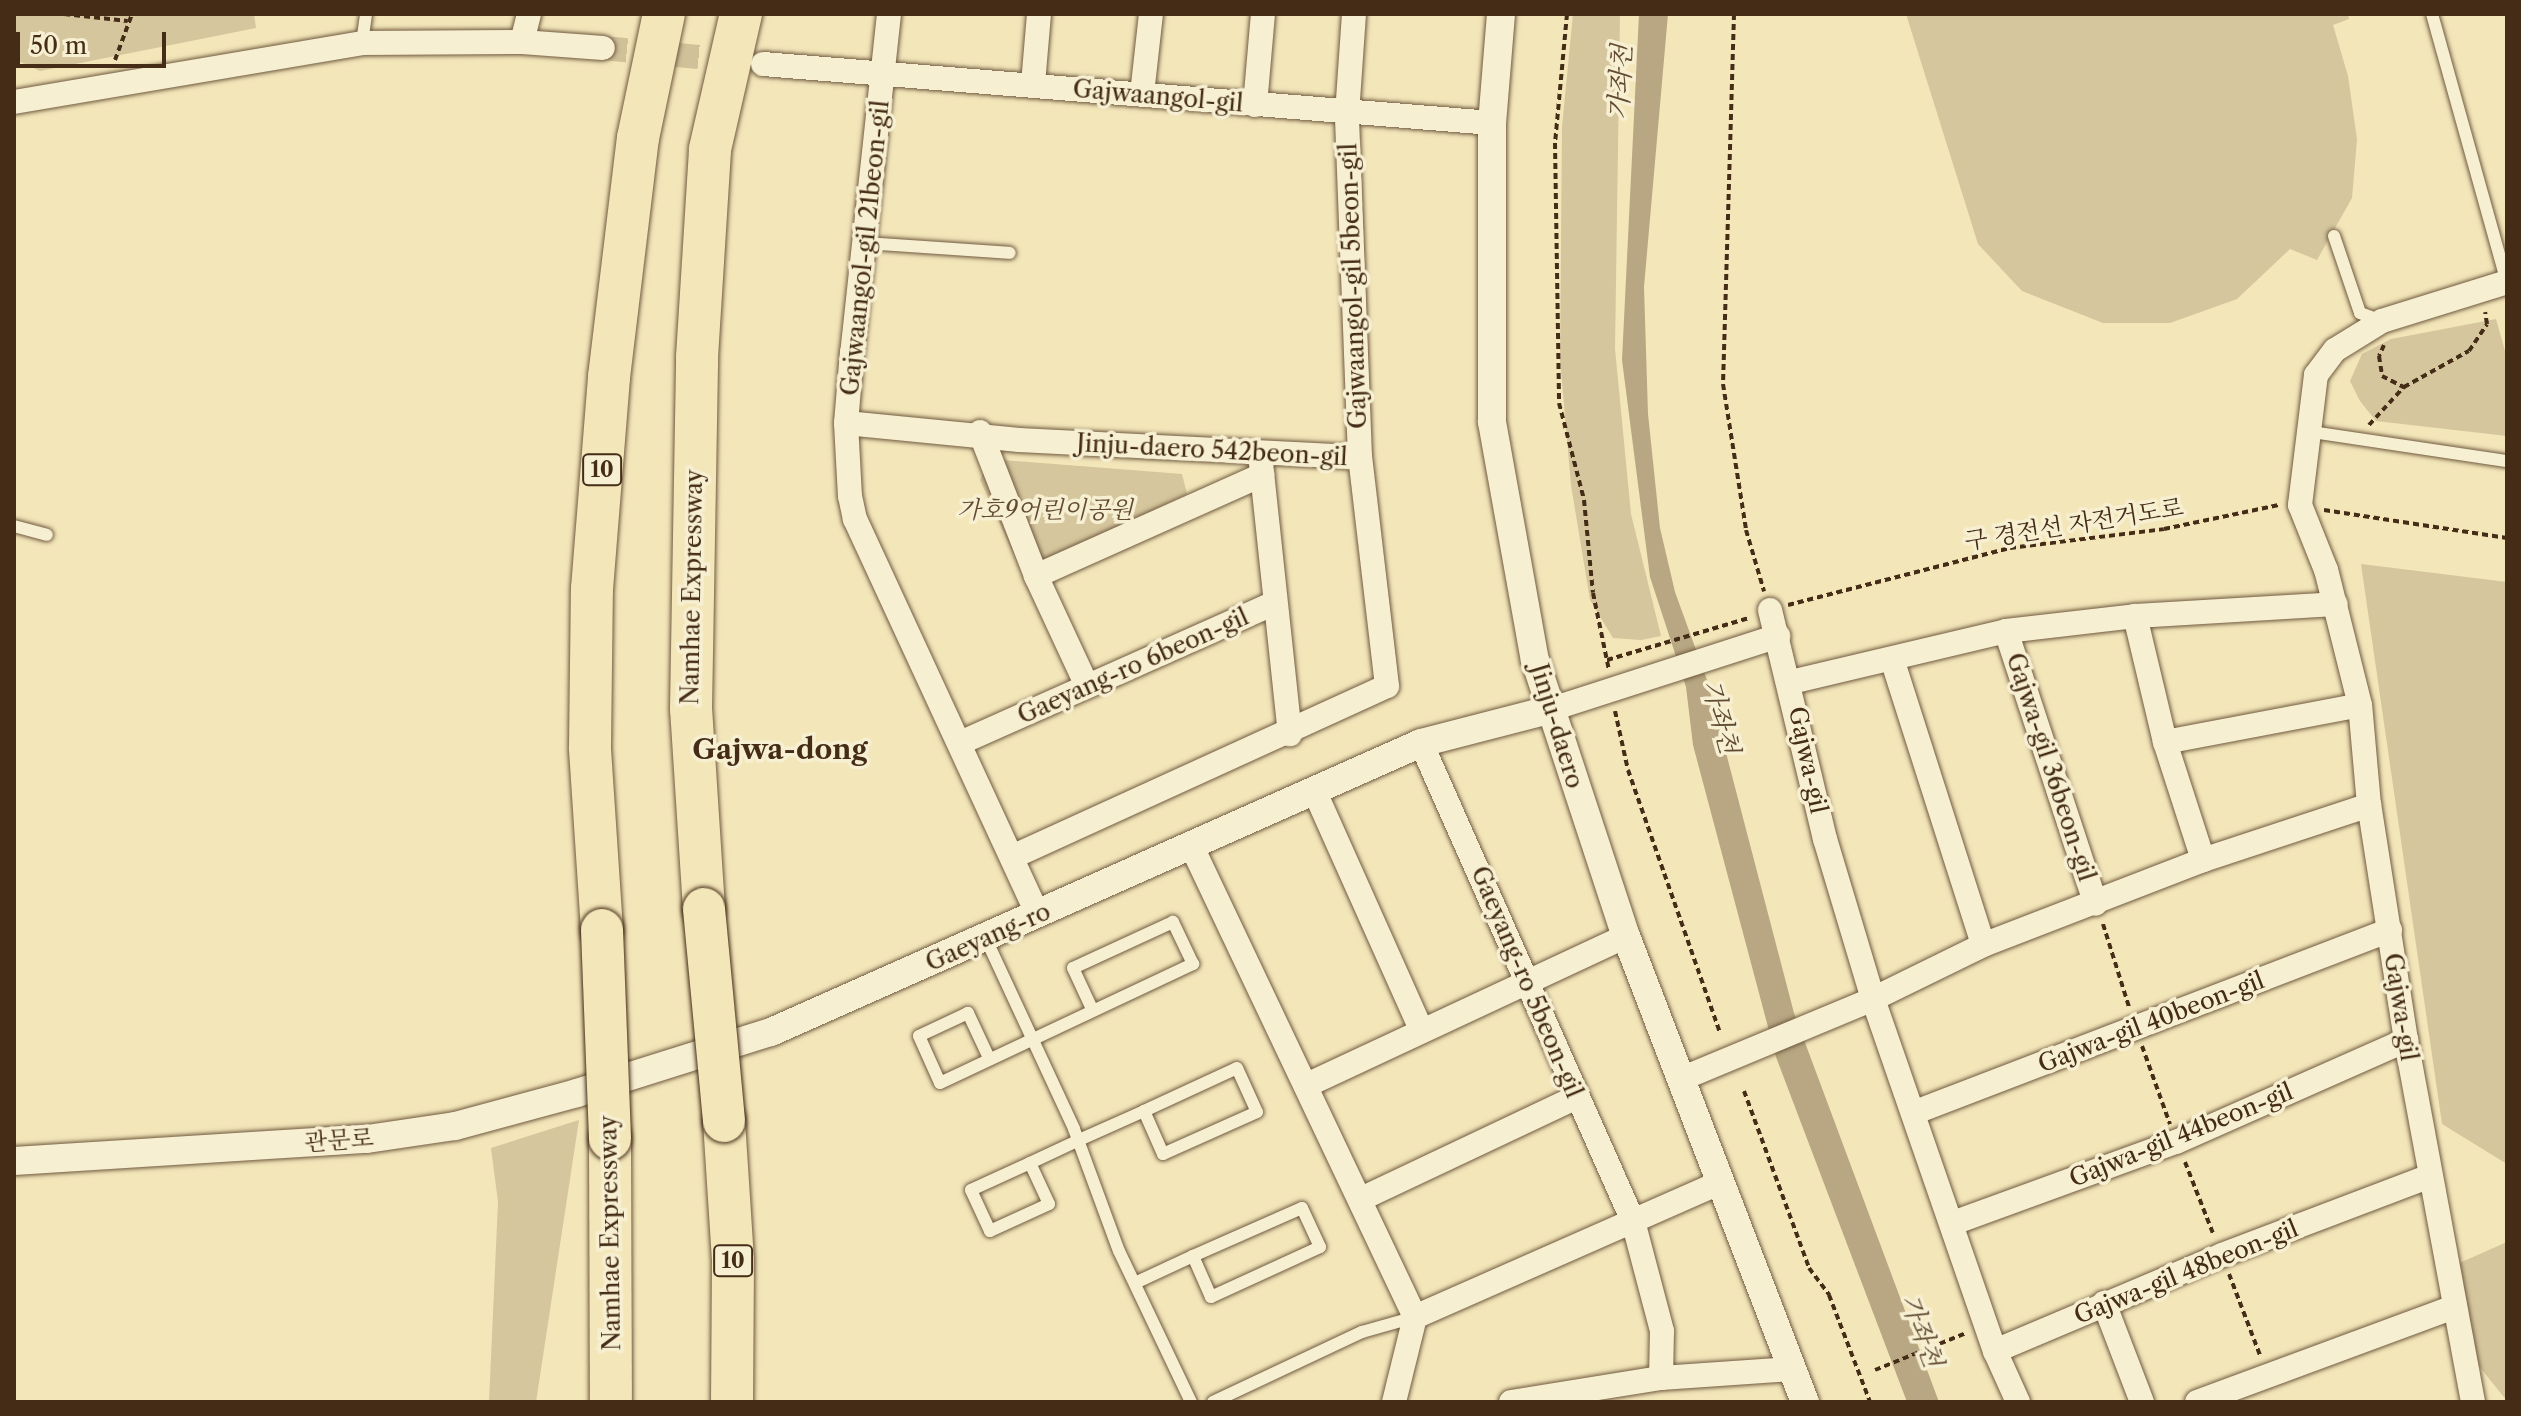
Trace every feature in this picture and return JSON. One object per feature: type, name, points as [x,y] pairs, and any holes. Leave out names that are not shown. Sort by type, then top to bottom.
[{"type":"highway","name":"Namhae Expressway","points":[[611,1402],[610,1139],[602,930],[590,747],[592,589],[609,377],[638,138],[664,14]]},
{"type":"highway","name":"Namhae Expressway","points":[[732,1402],[733,1261],[691,709],[697,357],[710,149],[741,14]]},
{"type":"street","points":[[522,42],[529,14]]},
{"type":"street","points":[[883,73],[889,14]]},
{"type":"street","points":[[1033,84],[1039,14]]},
{"type":"street","points":[[1142,94],[1151,14]]},
{"type":"street","points":[[1255,105],[1263,14]]},
{"type":"street","name":"Gajwaangol-gil 5beon-gil","points":[[1354,14],[1347,114],[1360,457]]},
{"type":"street","name":"Jinju-daero","points":[[1501,14],[1492,123],[1492,422],[1549,710],[1626,936],[1805,1402]]},
{"type":"street","points":[[14,102],[362,43],[522,42],[603,48]]},
{"type":"street","name":"Gajwaangol-gil","points":[[763,64],[1033,84],[1347,114],[1492,123]]},
{"type":"street","name":"Gajwaangol-gil 21beon-gil","points":[[846,423],[883,73]]},
{"type":"street","points":[[2336,604],[2300,505],[2312,432],[2316,375],[2335,350],[2507,282]]},
{"type":"street","points":[[846,423],[855,519],[1038,915]]},
{"type":"street","name":"Jinju-daero 542beon-gil","points":[[846,423],[980,432],[1019,440],[1261,465],[1360,457],[1387,686],[1290,734]]},
{"type":"street","points":[[980,432],[1036,576],[1087,686]]},
{"type":"street","points":[[1261,465],[1274,603]]},
{"type":"street","name":"Jinju-daero 542beon-gil","points":[[1036,576],[1261,465]]},
{"type":"street","name":"Gaeyang-ro 6beon-gil","points":[[960,743],[1274,603],[1290,734]]},
{"type":"street","name":"Gajwa-gil","points":[[1791,682],[2006,631],[2135,616],[2336,604],[2360,705],[2369,805],[2406,1040],[2473,1402]]},
{"type":"street","name":"Gajwa-gil","points":[[1762,613],[1778,636],[1825,839],[1873,999]]},
{"type":"street","points":[[2135,616],[2165,742],[2203,860]]},
{"type":"street","name":"Gajwa-gil 36beon-gil","points":[[2006,631],[2096,904]]},
{"type":"street","points":[[1549,710],[1778,636]]},
{"type":"street","points":[[1892,659],[1983,945]]},
{"type":"street","points":[[2165,742],[2360,705]]},
{"type":"street","name":"Gaeyang-ro","points":[[656,1069],[771,1032],[1421,743],[1549,710]]},
{"type":"street","points":[[1012,857],[1290,734]]},
{"type":"street","name":"Gaeyang-ro 5beon-gil","points":[[1421,743],[1633,1221],[1662,1331],[1661,1378]]},
{"type":"street","points":[[1314,790],[1422,1031]]},
{"type":"street","name":"Gajwa-gil 36beon-gil","points":[[1681,1079],[1873,999],[1983,945],[2096,904],[2203,860],[2369,805]]},
{"type":"street","points":[[1192,847],[1415,1317],[1394,1402]]},
{"type":"street","name":"Gajwa-gil 40beon-gil","points":[[1913,1113],[2390,930]]},
{"type":"street","points":[[1307,1085],[1626,936]]},
{"type":"street","points":[[1873,999],[1995,1351],[2018,1402]]},
{"type":"street","name":"Gajwa-gil 44beon-gil","points":[[1953,1223],[2176,1142],[2406,1040]]},
{"type":"street","name":"관문로","points":[[14,1161],[417,1133],[656,1069]]},
{"type":"street","points":[[1361,1199],[1577,1097]]},
{"type":"street","name":"Gajwa-gil 48beon-gil","points":[[1995,1351],[2104,1303],[2430,1176]]},
{"type":"street","points":[[1415,1317],[1719,1183]]},
{"type":"street","points":[[2104,1303],[2142,1402]]},
{"type":"street","points":[[2197,1402],[2266,1373],[2454,1307]]},
{"type":"street","points":[[1511,1402],[1661,1378],[1676,1381],[1792,1369]]},
{"type":"lane","points":[[362,43],[366,14]]},
{"type":"lane","points":[[2432,14],[2507,282]]},
{"type":"lane","points":[[2334,236],[2360,313],[2385,328]]},
{"type":"lane","points":[[864,243],[1010,253]]},
{"type":"lane","points":[[2312,432],[2507,461]]},
{"type":"lane","points":[[14,526],[47,535]]},
{"type":"lane","points":[[989,1058],[968,1013],[919,1036],[940,1083],[1193,964],[1173,922],[1073,968],[1093,1011]]},
{"type":"lane","points":[[986,939],[1079,1140],[1135,1283],[1191,1402]]},
{"type":"lane","points":[[1030,1163],[1049,1204],[990,1231],[971,1190],[1237,1068],[1257,1112],[1163,1154],[1144,1111]]},
{"type":"lane","points":[[1135,1283],[1193,1256],[1302,1208],[1320,1247],[1211,1297],[1193,1256]]},
{"type":"lane","points":[[1213,1402],[1362,1332],[1415,1317]]},
{"type":"path","points":[[64,14],[128,21]]},
{"type":"path","points":[[115,60],[132,14]]},
{"type":"path","points":[[1567,14],[1555,143],[1559,403],[1584,500],[1593,593],[1611,677]]},
{"type":"path","points":[[1734,14],[1723,384],[1762,613]]},
{"type":"path","points":[[2369,425],[2404,387],[2469,351],[2487,324],[2484,309]]},
{"type":"path","points":[[2385,328],[2379,356],[2382,376],[2404,387]]},
{"type":"path","name":"구 경전선 자전거도로","points":[[1607,660],[1762,613],[2010,548],[2164,529],[2265,505],[2300,505],[2507,538]]},
{"type":"path","points":[[1615,710],[1628,770],[1720,1032]]},
{"type":"path","points":[[1744,1091],[1809,1268],[1829,1295],[1870,1402]]},
{"type":"path","points":[[1875,1370],[1986,1325]]},
{"type":"green space","points":[[14,14],[254,14],[256,28],[40,71],[14,59]]},
{"type":"green space","points":[[1573,14],[1620,14],[1615,349],[1631,514],[1661,636],[1641,640],[1613,638],[1590,600],[1571,485],[1560,359],[1562,127]]},
{"type":"green space","points":[[1906,14],[2348,14],[2349,19],[2333,25],[2348,76],[2357,139],[2352,198],[2317,260],[2290,249],[2237,299],[2170,323],[2103,323],[2022,291],[1978,244]]},
{"type":"green space","points":[[2496,319],[2507,358],[2507,436],[2376,421],[2360,401],[2350,381],[2362,354],[2391,339]]},
{"type":"green space","name":"가호9어린이공원","points":[[989,459],[1182,474],[1187,494],[1036,566],[1018,563],[980,480]]},
{"type":"green space","points":[[2361,564],[2507,582],[2507,1164],[2442,1124]]},
{"type":"green space","points":[[579,1120],[536,1402],[489,1402],[498,1202],[491,1148]]},
{"type":"green space","points":[[2507,1242],[2507,1401],[2459,1341],[2457,1264]]},
{"type":"shaded area","name":"가좌천","points":[[1639,14],[1668,14],[1644,287],[1648,414],[1660,528],[1675,592],[1707,680],[1794,1013],[1939,1402],[1907,1402],[1776,1057],[1693,745],[1686,687],[1650,577],[1622,360]]},
{"type":"tunnel","points":[[603,48],[740,61]]},
{"type":"district","name":"Gajwa-dong","points":[[780,749]]}]
